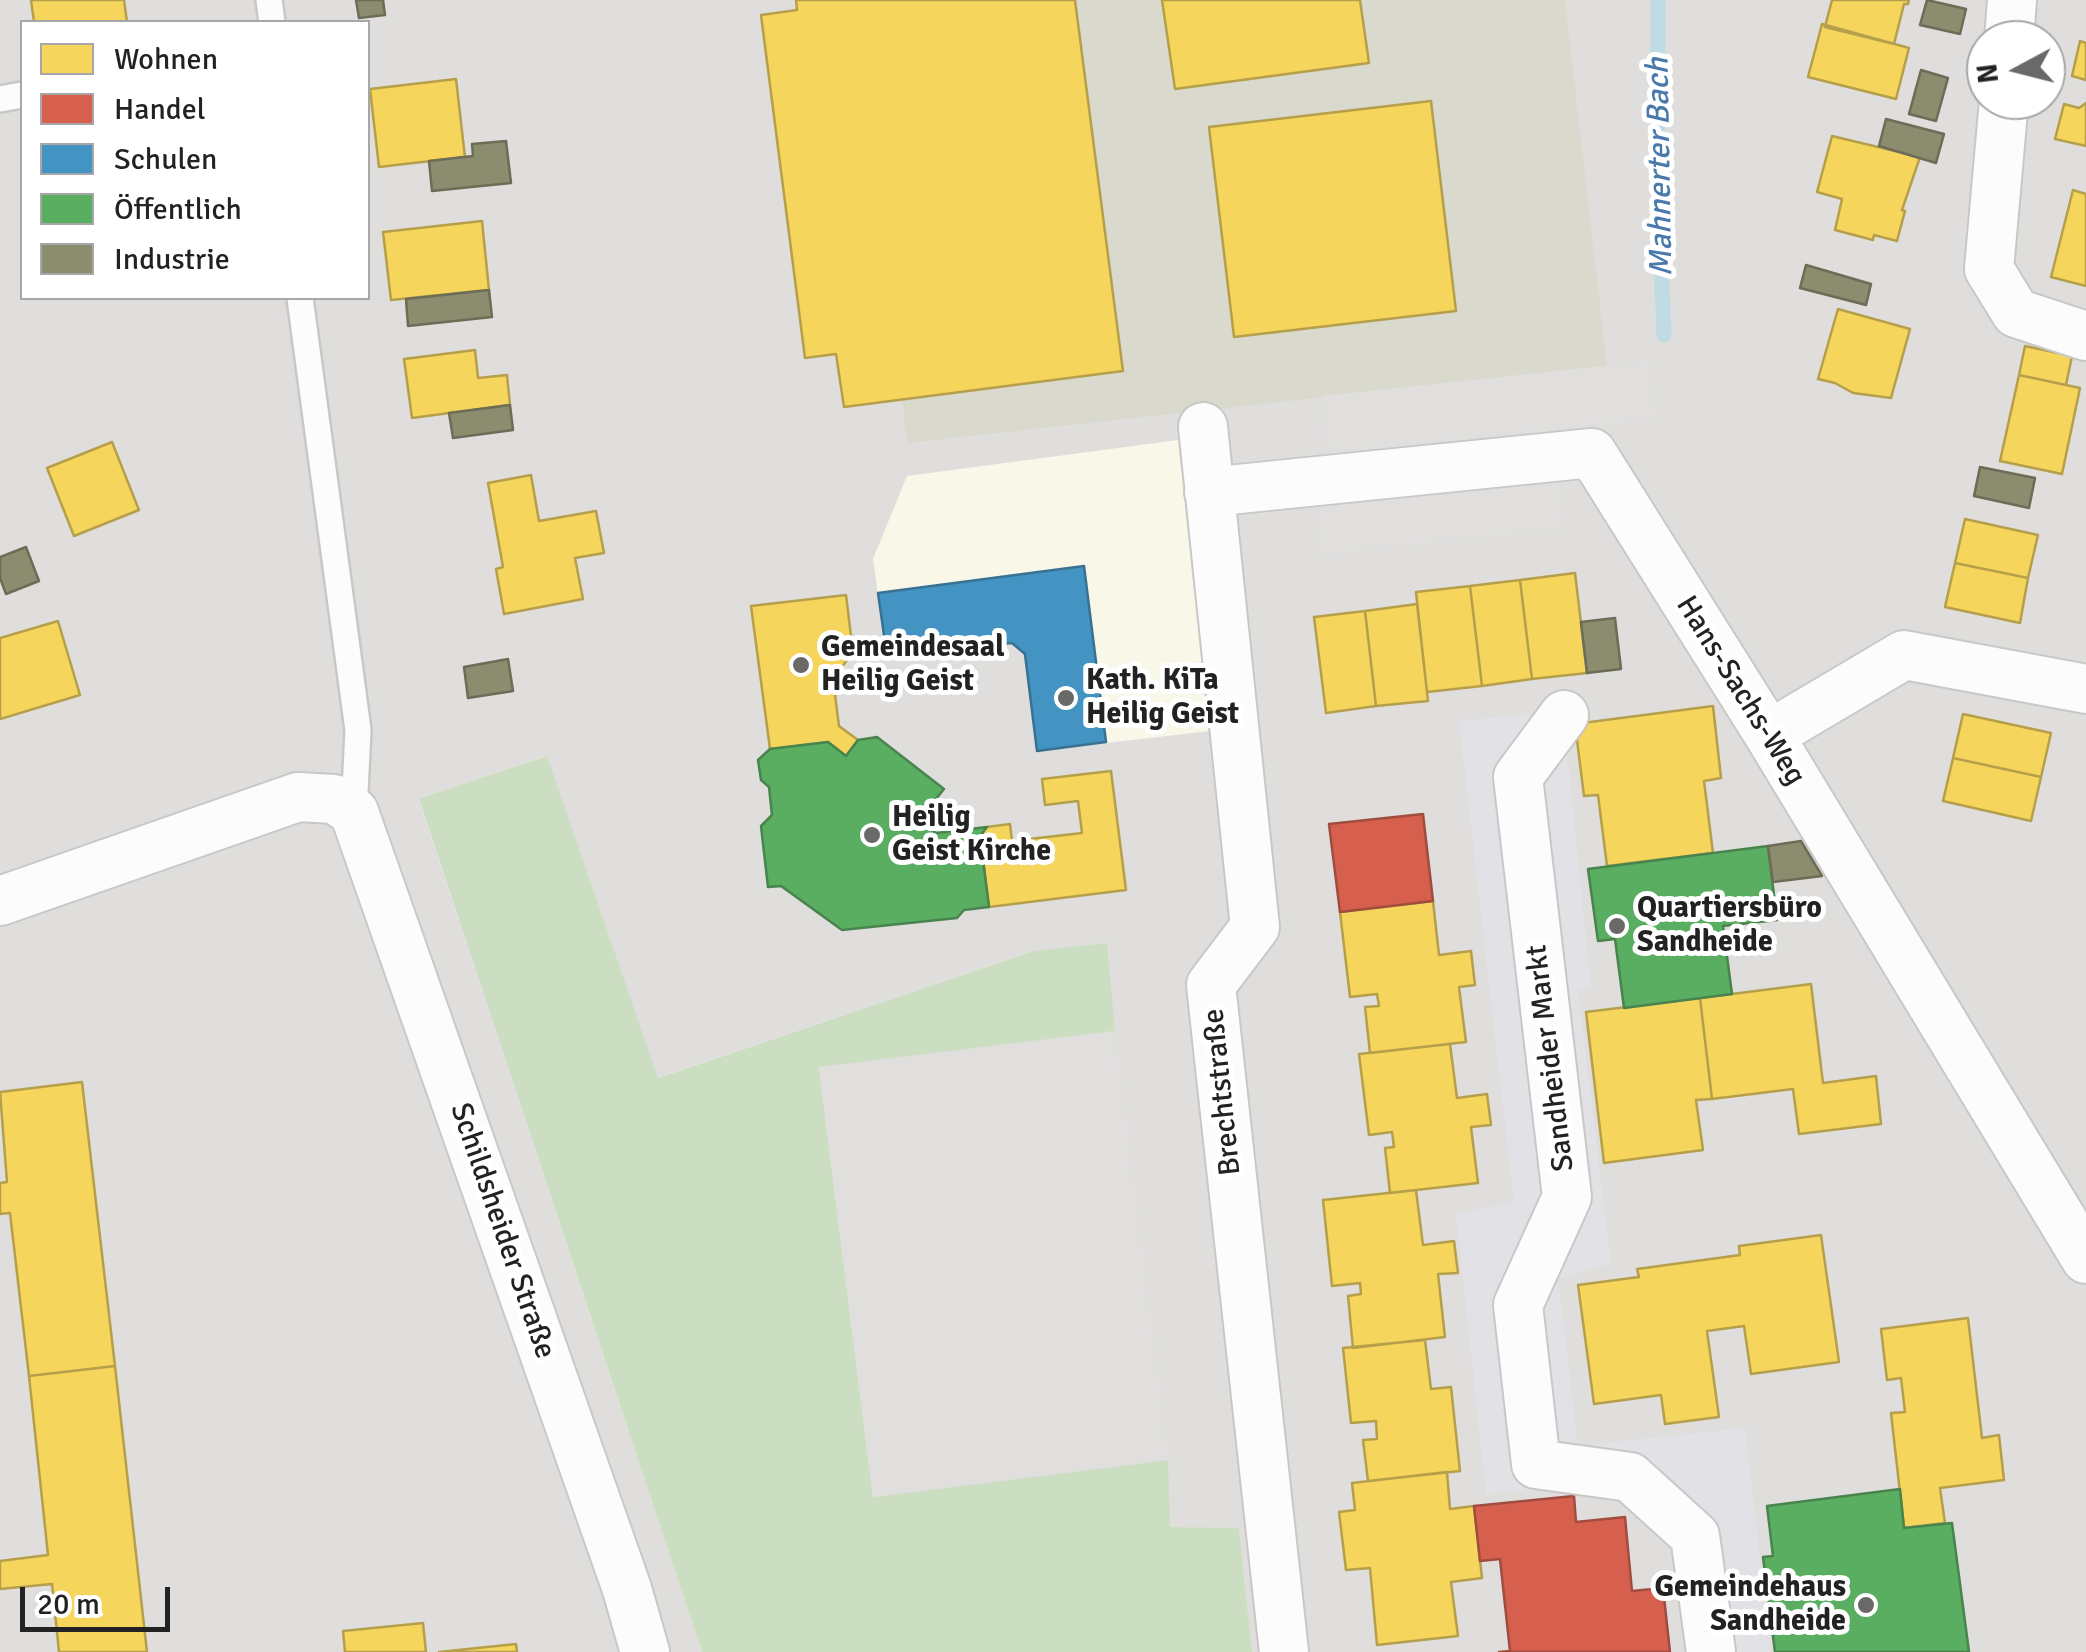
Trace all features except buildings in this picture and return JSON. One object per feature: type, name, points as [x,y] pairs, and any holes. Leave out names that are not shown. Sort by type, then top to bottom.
[{"type":"street","points":[[2002,120],[1989,268],[2016,313],[2086,336]]},
{"type":"street","name":"Brechtstraße","points":[[1202,427],[1255,927],[1211,984],[1284,1652]]},
{"type":"street","name":"Hans-Sachs-Weg","points":[[1209,492],[1592,453],[1769,735],[2086,1259]]},
{"type":"street","points":[[1769,735],[1904,655],[2086,689]]},
{"type":"street","name":"Sandheider Markt","points":[[1564,715],[1518,777],[1567,1197],[1518,1305],[1536,1464],[1630,1477],[1696,1536],[1711,1652]]},
{"type":"street","points":[[0,901],[298,797],[334,799],[354,812]]},
{"type":"street","name":"Schildsheider Straße","points":[[354,812],[621,1570],[645,1652]]},
{"type":"lane","name":"Schildsheider Straße","points":[[300,300],[358,730],[354,812]]},
{"type":"shaded area","points":[[0,0],[2086,0],[2086,1652],[1252,1652],[1239,1529],[1170,1527],[873,1497],[819,1067],[1114,1031],[1034,951],[657,1078],[546,756],[419,800],[702,1652],[0,1652]]},
{"type":"shaded area","points":[[859,0],[1565,0],[1607,366],[907,443]]},
{"type":"shaded area","points":[[1649,361],[1655,418],[1329,452],[1323,396]]},
{"type":"shaded area","points":[[1178,440],[1210,731],[1037,751],[1025,654],[1012,643],[959,648],[948,641],[886,649],[873,559],[907,476]]},
{"type":"shaded area","points":[[1559,480],[1564,528],[1319,554],[1314,506]]},
{"type":"shaded area","points":[[1563,711],[1591,988],[1578,990],[1611,1263],[1558,1279],[1578,1446],[1745,1428],[1771,1652],[1687,1652],[1677,1554],[1609,1484],[1486,1494],[1456,1213],[1514,1203],[1459,721]]},
{"type":"shaded area","points":[[1115,1031],[1168,1460],[873,1497],[819,1067]]},
{"type":"green space","points":[[547,756],[658,1078],[1034,951],[1107,943],[1115,1031],[819,1068],[873,1497],[1168,1460],[1170,1527],[1239,1528],[1252,1652],[702,1652],[419,799]]},
{"type":"waterway","name":"Mahnerter Bach","points":[[1658,0],[1658,183],[1664,335]]},
{"type":"place","name":"Gemeindesaal Heilig Geist","points":[[801,665]]},
{"type":"place","name":"Kath. KiTa Heilig Geist","points":[[1066,698]]},
{"type":"place","name":"Heilig Geist Kirche","points":[[872,835]]},
{"type":"place","name":"Quartiersbüro Sandheide","points":[[1617,926]]},
{"type":"place","name":"Gemeindehaus Sandheide","points":[[1866,1605]]}]
